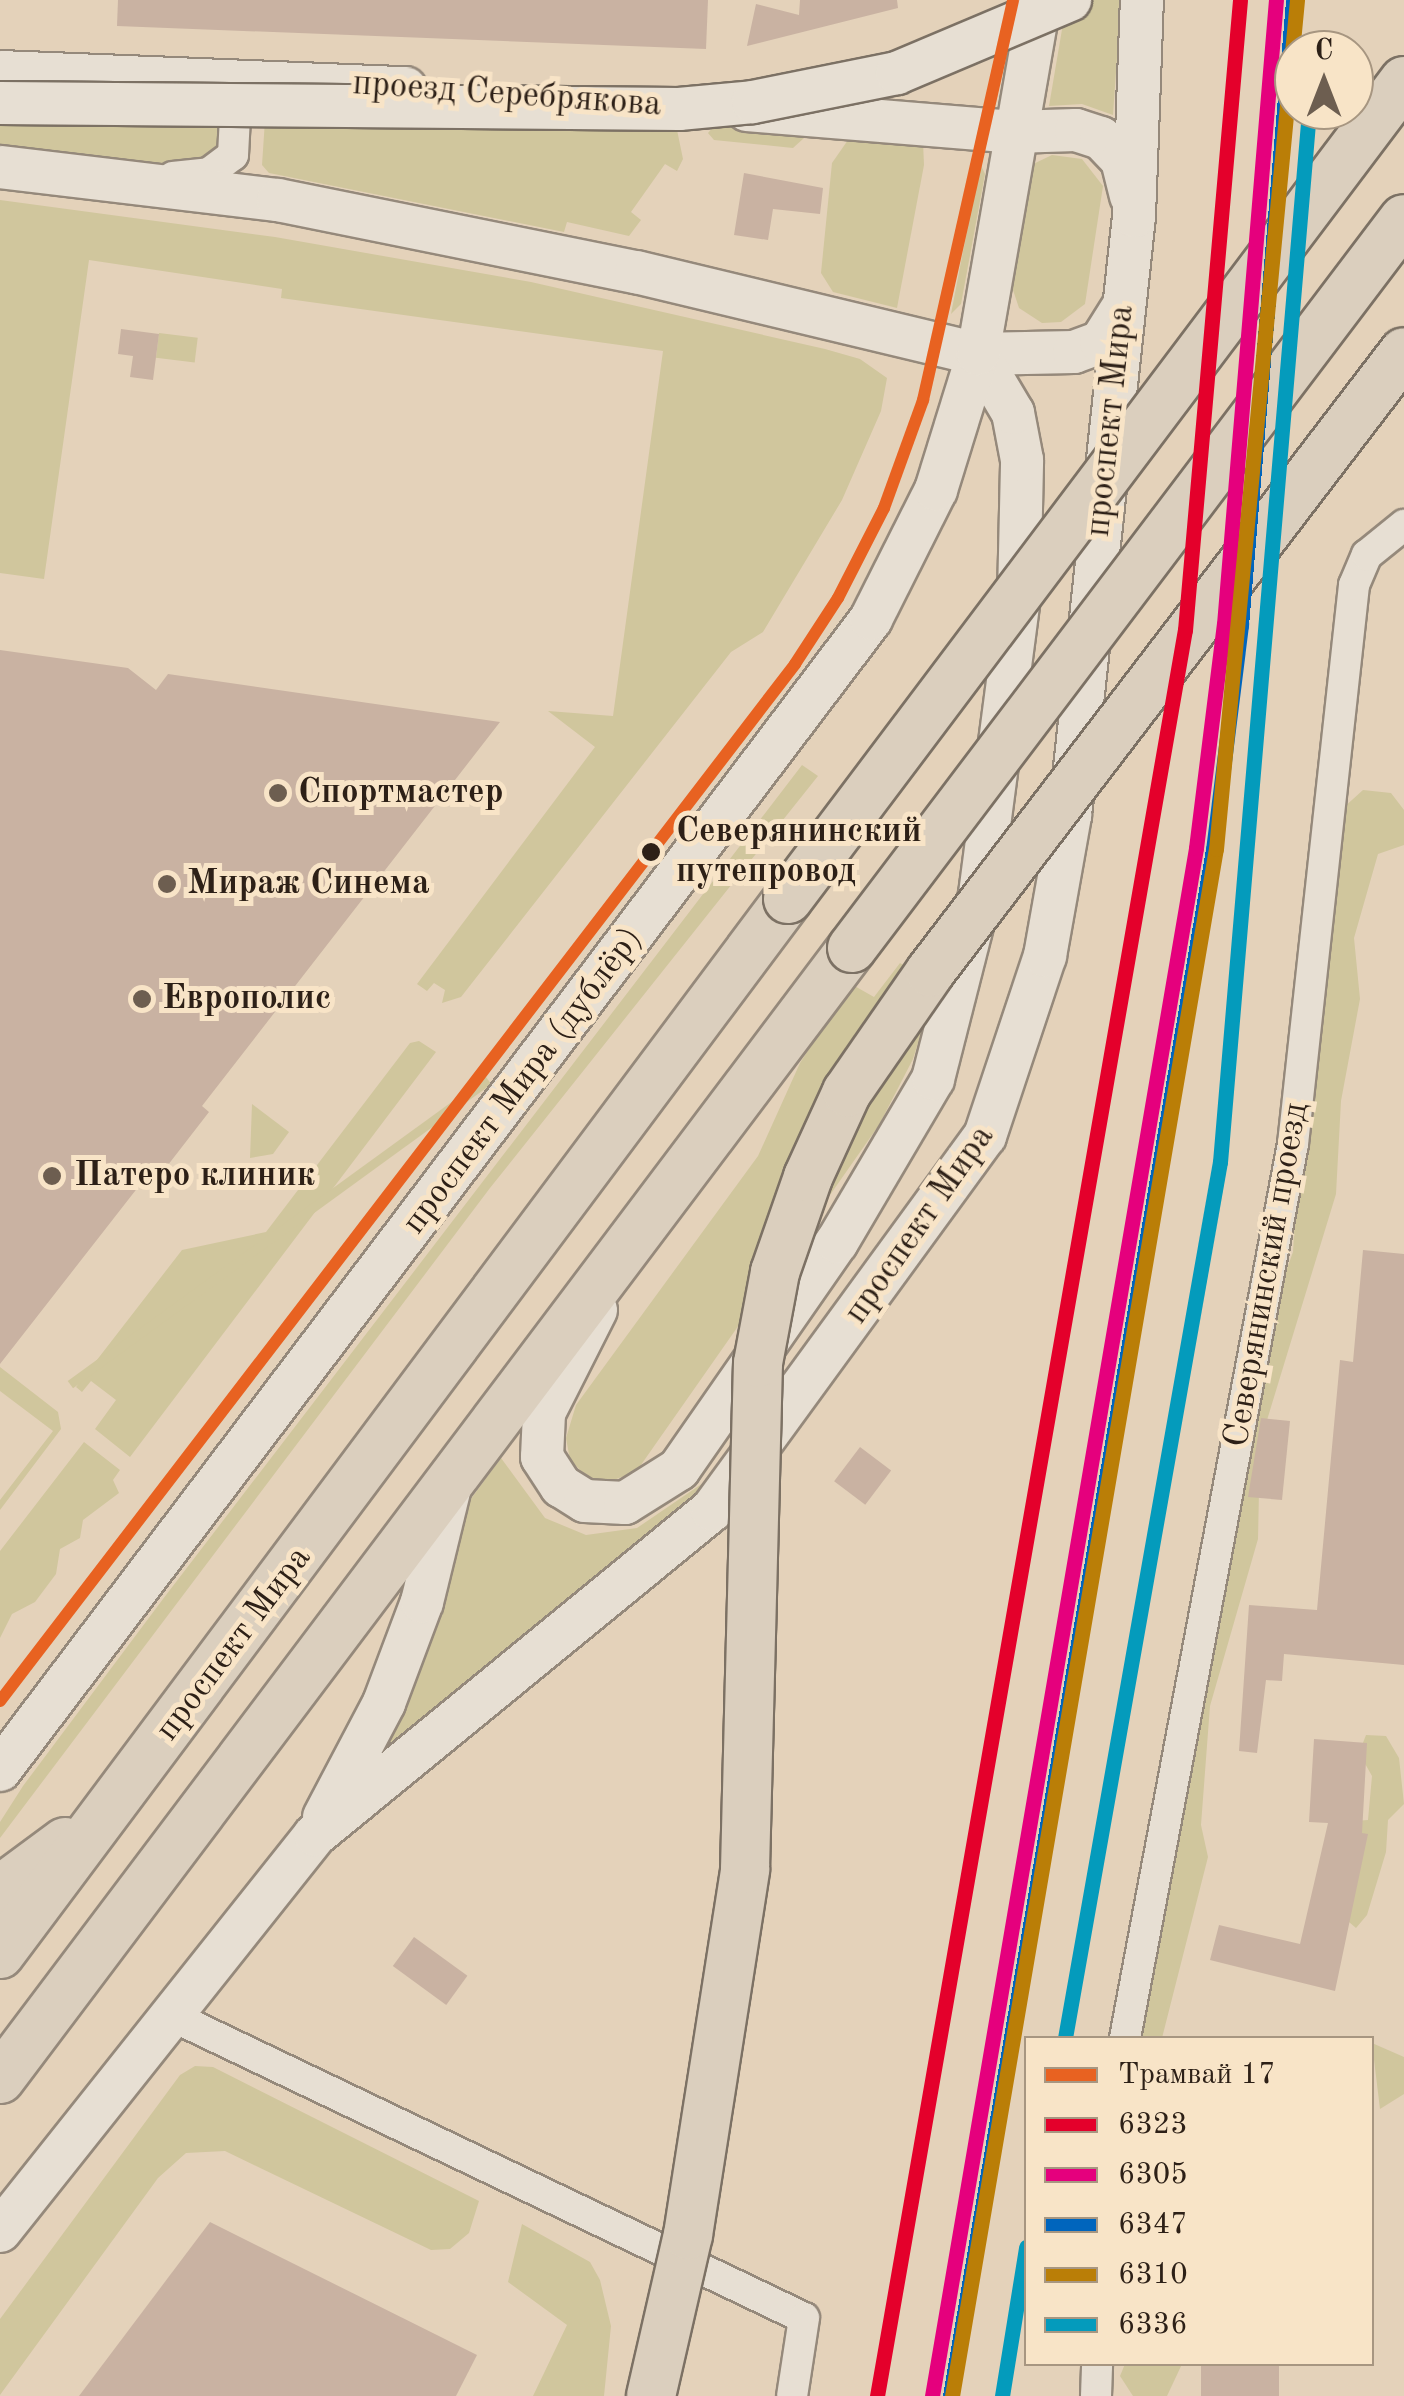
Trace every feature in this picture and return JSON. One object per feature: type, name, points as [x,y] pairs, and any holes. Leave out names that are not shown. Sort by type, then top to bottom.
[{"type":"main road","name":"проспект Мира (дублёр)","points":[[1,1769],[840,666],[891,584],[936,490],[978,354],[1013,132],[1040,0]]},
{"type":"main road","points":[[0,103],[679,109],[753,102],[897,73],[1070,0]]},
{"type":"main road","points":[[1134,216],[1142,0]]},
{"type":"main road","name":"проезд Серебрякова","points":[[0,72],[159,74],[1013,132],[1076,130],[1102,138],[1122,160],[1134,216]]},
{"type":"main road","name":"проспект Мира","points":[[0,1954],[1404,81]]},
{"type":"main road","points":[[0,167],[278,200],[654,276],[978,354],[1074,352],[1102,342],[1122,308]]},
{"type":"main road","name":"проспект Мира","points":[[315,1835],[712,1510],[986,1136],[1045,956],[1070,815],[1134,216]]},
{"type":"main road","name":"проспект Мира","points":[[0,2079],[1404,219]]},
{"type":"main road","points":[[651,2396],[688,2235],[745,1869],[758,1363],[775,1272],[808,1177],[847,1092],[930,972],[1404,352]]},
{"type":"main road","points":[[632,1242],[557,1386],[540,1438],[548,1472],[601,1505],[644,1497],[679,1469],[837,1242],[933,1079],[980,894],[1019,598],[1022,460],[1014,413],[978,354]]},
{"type":"main road","name":"проспект Мира","points":[[0,2232],[315,1835],[384,1704],[422,1602],[452,1480]]},
{"type":"main road","points":[[0,1890],[119,1799]]},
{"type":"main road","points":[[681,2396],[688,2235]]},
{"type":"street","points":[[84,179],[191,177],[209,173],[232,155],[235,116],[222,94],[159,74]]},
{"type":"street","name":"Северянинский проезд","points":[[1125,2036],[1294,1144],[1354,585],[1367,555],[1404,524]]},
{"type":"street","points":[[172,2016],[804,2318],[792,2396]]},
{"type":"street","points":[[1096,2396],[1097,2366]]},
{"type":"shaded area","points":[[1067,0],[1121,0],[1113,115],[1082,104],[1049,106]]},
{"type":"shaded area","points":[[0,89],[186,92],[226,128],[217,153],[187,168],[0,146]]},
{"type":"shaded area","points":[[265,120],[676,125],[683,159],[677,171],[665,164],[631,212],[641,220],[629,236],[567,222],[564,232],[269,173],[262,165]]},
{"type":"shaded area","points":[[714,126],[798,133],[804,138],[793,148],[714,140],[708,133]]},
{"type":"shaded area","points":[[848,140],[923,142],[924,165],[897,308],[833,292],[821,273],[832,163]]},
{"type":"shaded area","points":[[1052,155],[1082,159],[1103,186],[1085,304],[1061,322],[1042,323],[1019,308],[1009,278],[1027,167]]},
{"type":"shaded area","points":[[980,163],[985,174],[961,304],[951,314]]},
{"type":"shaded area","points":[[0,200],[275,237],[531,282],[825,349],[860,359],[887,378],[881,411],[842,500],[763,632],[731,652],[461,997],[442,1003],[445,990],[434,983],[427,991],[417,984],[595,747],[548,711],[613,716],[663,351],[281,298],[282,289],[89,260],[44,579],[0,573]]},
{"type":"shaded area","points":[[159,333],[198,338],[195,363],[156,358]]},
{"type":"shaded area","points":[[802,765],[818,776],[490,1188],[0,1838],[0,1822],[23,1786]]},
{"type":"shaded area","points":[[1363,790],[1391,793],[1404,810],[1404,845],[1378,854],[1354,938],[1360,999],[1341,1101],[1336,1194],[1260,1443],[1258,1539],[1210,1706],[1201,1825],[1208,1857],[1163,2036],[1136,2036],[1273,1307],[1293,1252],[1299,1144],[1342,809]]},
{"type":"shaded area","points":[[900,963],[936,984],[913,1059],[879,1125],[636,1472],[605,1483],[586,1476],[570,1460],[566,1438],[576,1405],[758,1156],[800,1063],[851,984],[874,997]]},
{"type":"shaded area","points":[[419,1041],[436,1052],[130,1457],[95,1429],[116,1400],[91,1381],[82,1392],[76,1387],[182,1250],[266,1232],[410,1043]]},
{"type":"shaded area","points":[[486,1077],[491,1084],[73,1388],[68,1381]]},
{"type":"shaded area","points":[[252,1104],[289,1132],[273,1154],[250,1158]]},
{"type":"shaded area","points":[[0,1367],[58,1412],[61,1429],[0,1510],[0,1500],[53,1431],[0,1391]]},
{"type":"shaded area","points":[[84,1442],[120,1470],[113,1480],[119,1493],[83,1520],[80,1538],[60,1549],[56,1574],[35,1602],[12,1614],[0,1638],[0,1551]]},
{"type":"shaded area","points":[[501,1458],[545,1518],[586,1535],[637,1528],[703,1483],[676,1518],[377,1754],[465,1507]]},
{"type":"shaded area","points":[[1366,1735],[1386,1736],[1399,1758],[1404,1804],[1388,1820],[1386,1852],[1367,1915],[1356,1928],[1342,1916],[1354,1821],[1368,1820],[1372,1776],[1359,1753]]},
{"type":"shaded area","points":[[1374,2044],[1404,2057],[1404,2094],[1380,2109]]},
{"type":"shaded area","points":[[195,2066],[213,2067],[479,2201],[469,2233],[450,2249],[431,2250],[225,2151],[186,2153],[158,2178],[0,2395],[0,2319],[180,2075]]},
{"type":"shaded area","points":[[522,2224],[590,2262],[600,2280],[611,2326],[604,2396],[533,2396],[567,2325],[508,2282]]},
{"type":"shaded area","points":[[1124,2366],[1181,2366],[1167,2396],[1133,2396],[1120,2376]]},
{"type":"building","points":[[118,0],[708,0],[706,49],[117,26]]},
{"type":"building","points":[[800,0],[897,0],[898,8],[747,46],[756,4],[799,15]]},
{"type":"building","points":[[744,173],[823,188],[820,214],[773,209],[768,240],[734,235]]},
{"type":"building","points":[[121,329],[159,334],[153,380],[130,377],[133,356],[118,354]]},
{"type":"building","name":"Европолис","points":[[0,650],[128,668],[156,690],[168,674],[500,722],[202,1106],[209,1112],[161,1174],[153,1168],[0,1364]]},
{"type":"building","points":[[1363,1250],[1404,1254],[1404,1665],[1284,1654],[1282,1681],[1266,1680],[1257,1753],[1239,1751],[1249,1605],[1317,1610],[1340,1360],[1353,1362]]},
{"type":"building","points":[[1261,1418],[1290,1421],[1282,1500],[1248,1497]]},
{"type":"building","points":[[860,1447],[891,1470],[865,1505],[834,1481]]},
{"type":"building","points":[[1314,1739],[1367,1743],[1362,1833],[1368,1834],[1335,1991],[1210,1960],[1219,1925],[1300,1944],[1328,1823],[1309,1822]]},
{"type":"building","points":[[414,1937],[467,1976],[446,2005],[393,1966]]},
{"type":"building","points":[[210,2222],[477,2355],[456,2396],[79,2396]]},
{"type":"building","points":[[1201,2366],[1279,2366],[1279,2396],[1201,2396]]},
{"type":"tram line","name":"17","points":[[0,1701],[795,664],[838,598],[884,508],[923,400],[1013,0]]},
{"type":"transit line","name":"6323","points":[[877,2396],[1185,630],[1240,0]]},
{"type":"transit line","name":"6305","points":[[932,2396],[1196,848],[1224,624],[1276,0]]},
{"type":"transit line","name":"6310","points":[[952,2396],[1216,849],[1297,0]]},
{"type":"transit line","name":"6347","points":[[950,2396],[1213,850],[1241,625],[1293,1]]},
{"type":"transit line","name":"6336","points":[[1065,2036],[1220,1162],[1307,130]]},
{"type":"transit line","name":"6336","points":[[1002,2396],[1024,2259]]},
{"type":"place","name":"Спортмастер","points":[[278,793]]},
{"type":"place","name":"Северянинский путепровод","points":[[651,852]]},
{"type":"place","name":"Мираж Синема","points":[[167,884]]},
{"type":"place","name":"Европолис","points":[[142,999]]},
{"type":"place","name":"Патеро клиник","points":[[52,1176]]}]
